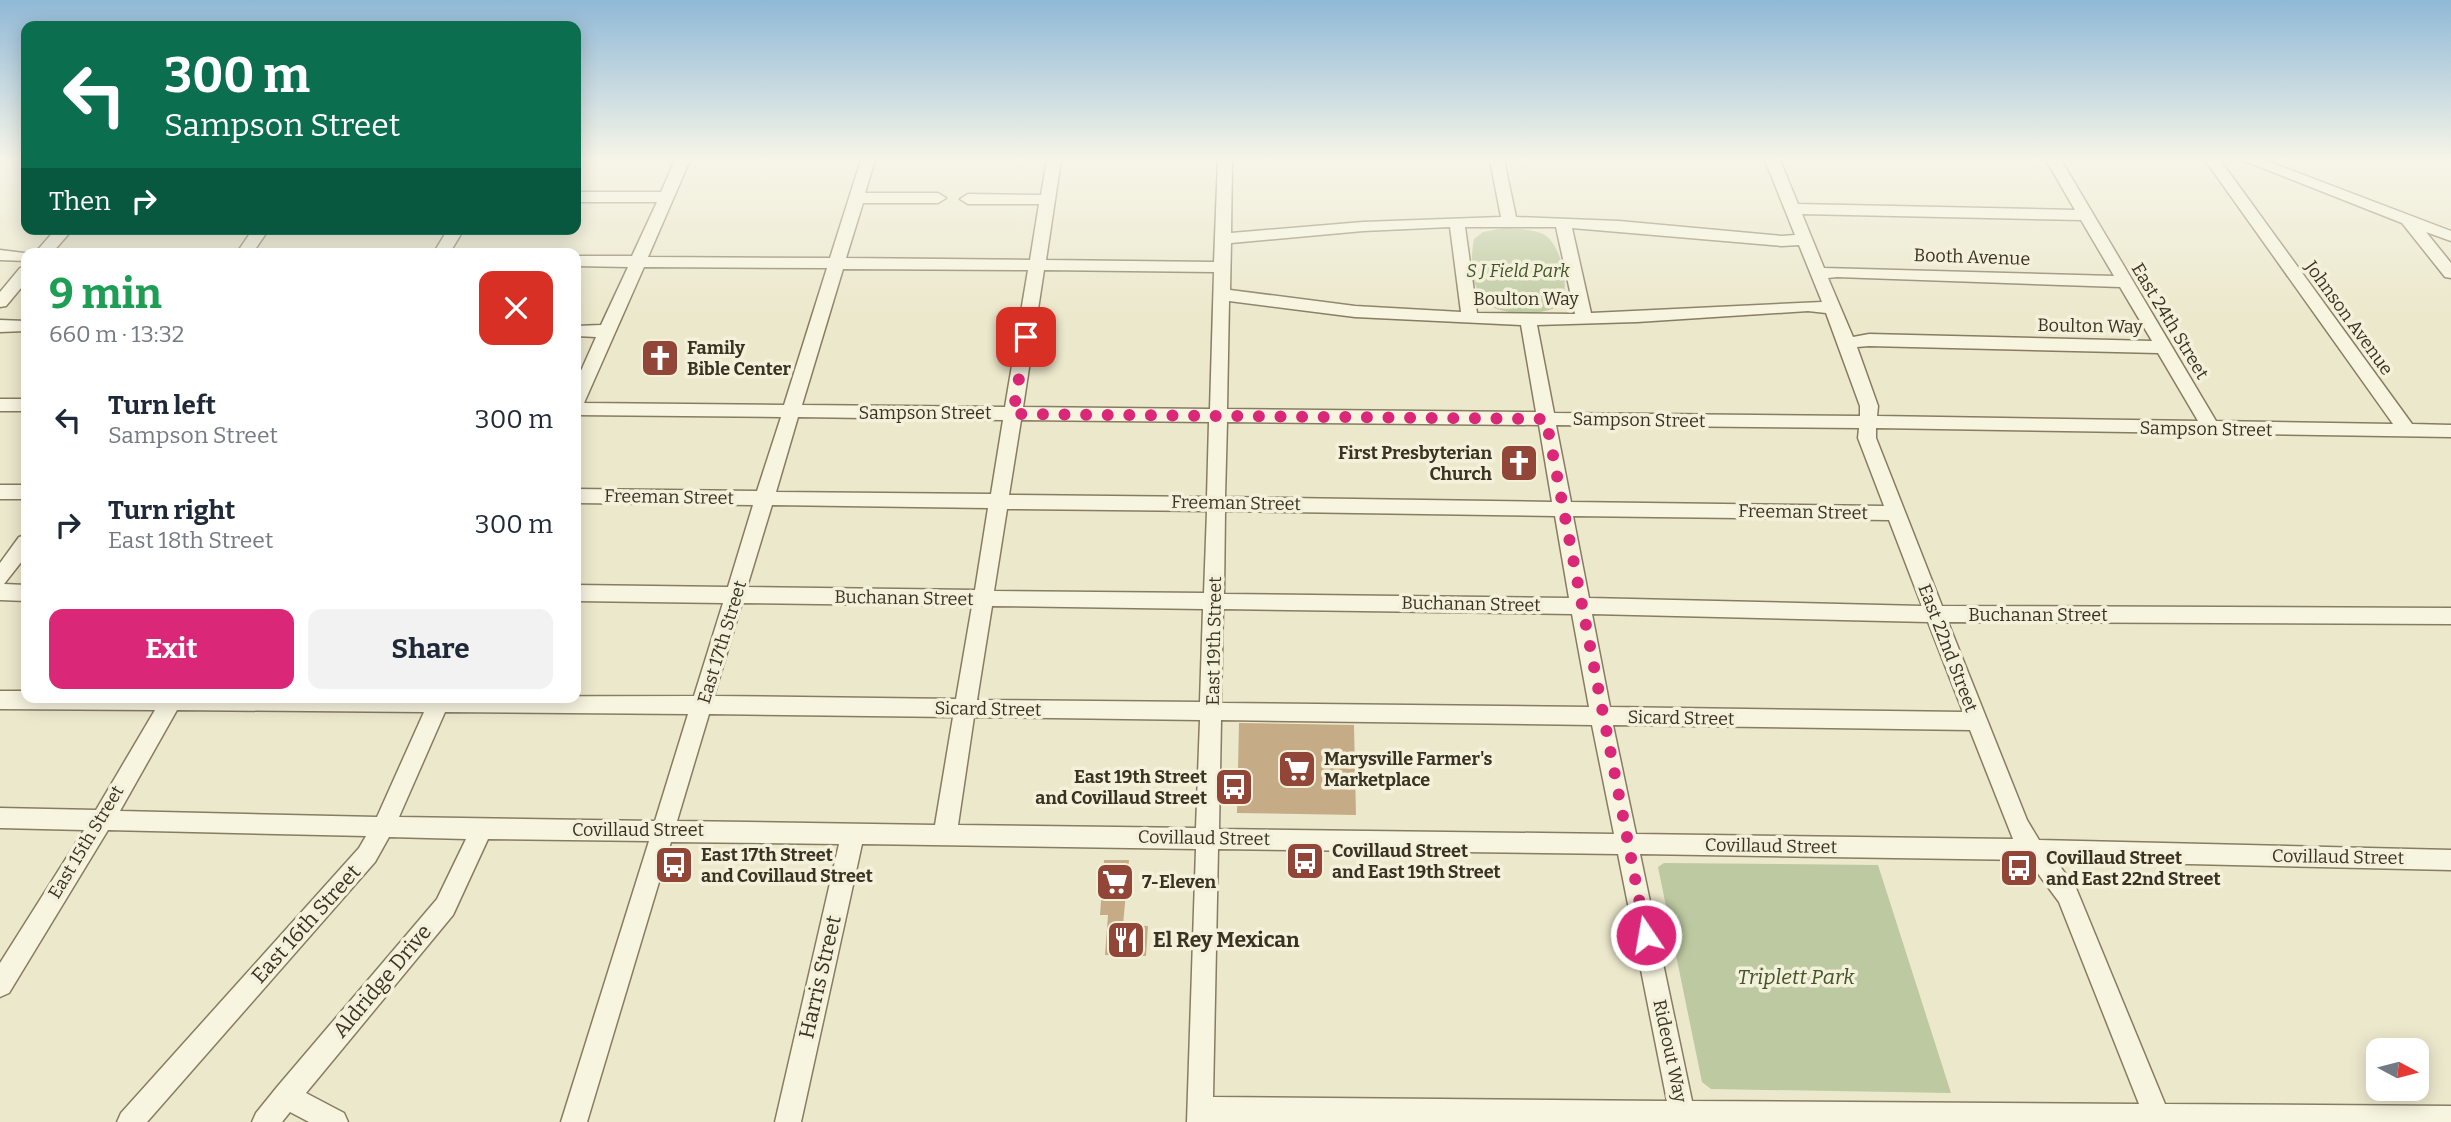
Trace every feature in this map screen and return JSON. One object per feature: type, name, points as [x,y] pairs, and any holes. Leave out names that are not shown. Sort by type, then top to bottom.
[{"type":"street","points":[[581,390],[660,212]]},
{"type":"street","name":"East 17th Street","points":[[574,1122],[853,212]]},
{"type":"street","points":[[945,834],[1046,212]]},
{"type":"street","name":"East 19th Street","points":[[1201,1116],[1224,212]]},
{"type":"street","points":[[1508,212],[1510,223]]},
{"type":"street","name":"East 22nd Street","points":[[1791,212],[1847,342],[1869,406],[1867,438],[2017,824],[2032,850],[2059,879],[2068,896],[2158,1119]]},
{"type":"street","points":[[1955,212],[2085,215]]},
{"type":"street","name":"East 24th Street","points":[[2083,212],[2212,429]]},
{"type":"street","name":"Johnson Avenue","points":[[2250,212],[2406,430]]},
{"type":"street","points":[[2391,212],[2451,236]]},
{"type":"street","points":[[2406,218],[2451,273]]},
{"type":"street","points":[[1223,239],[1324,228],[1457,223],[1563,223],[1782,241],[1803,240]]},
{"type":"street","points":[[1457,223],[1470,318]]},
{"type":"street","points":[[1563,223],[1584,319]]},
{"type":"street","points":[[48,248],[59,235]]},
{"type":"street","points":[[0,255],[21,256]]},
{"type":"street","points":[[581,261],[1222,267]]},
{"type":"street","name":"Booth Avenue","points":[[1818,274],[1837,272],[2125,282]]},
{"type":"street","points":[[0,302],[21,278]]},
{"type":"street","name":"Boulton Way","points":[[1221,295],[1351,312],[1528,320],[1808,306],[1832,308]]},
{"type":"street","name":"Rideout Way","points":[[1528,320],[1601,717],[1683,1117]]},
{"type":"street","points":[[0,326],[21,326]]},
{"type":"street","points":[[581,331],[607,331]]},
{"type":"street","name":"Boulton Way","points":[[1847,342],[1869,340],[2164,347]]},
{"type":"street","points":[[0,405],[21,405]]},
{"type":"street","name":"Sampson Street","points":[[581,409],[1868,422],[2451,432]]},
{"type":"street","points":[[0,492],[21,492]]},
{"type":"street","name":"Freeman Street","points":[[581,496],[1897,513]]},
{"type":"street","points":[[0,578],[21,549]]},
{"type":"street","points":[[0,593],[21,593]]},
{"type":"street","name":"Buchanan Street","points":[[581,593],[1580,606],[1934,614],[2451,616]]},
{"type":"street","name":"Sicard Street","points":[[0,700],[21,700]]},
{"type":"street","name":"East 15th Street","points":[[0,985],[103,819],[170,703]]},
{"type":"street","name":"East 16th Street","points":[[130,1122],[367,855],[383,827],[439,703]]},
{"type":"street","name":"Sicard Street","points":[[581,703],[1976,721]]},
{"type":"street","name":"Covillaud Street","points":[[0,818],[482,829],[2032,850],[2451,860]]},
{"type":"street","name":"Aldridge Drive","points":[[265,1122],[445,907],[482,829]]},
{"type":"street","name":"Harris Street","points":[[788,1122],[853,832]]},
{"type":"street","points":[[286,1096],[335,1122]]},
{"type":"street","points":[[1201,1116],[2451,1119]]},
{"type":"green space","name":"S J Field Park","points":[[1505,228],[1534,231],[1550,239],[1559,256],[1564,277],[1565,288],[1561,305],[1540,312],[1518,313],[1493,307],[1481,297],[1473,273],[1474,239],[1483,232]]},
{"type":"green space","name":"Triplett Park","points":[[1664,863],[1878,865],[1951,1093],[1711,1089],[1702,1082],[1658,867]]},
{"type":"building","name":"Marysville Farmer's Marketplace","points":[[1239,723],[1354,725],[1356,815],[1237,813]]},
{"type":"building","points":[[1104,860],[1129,860],[1123,925],[1148,926],[1146,956],[1105,955],[1108,915],[1100,915]]},
{"type":"place","name":"Family Bible Center","points":[[660,358]]},
{"type":"place","name":"First Presbyterian Church","points":[[1519,463]]},
{"type":"place","name":"Marysville Farmer's Marketplace","points":[[1297,769]]},
{"type":"place","name":"East 19th Street and Covillaud Street","points":[[1234,787]]},
{"type":"place","name":"Covillaud Street and East 19th Street","points":[[1305,861]]},
{"type":"place","name":"East 17th Street and Covillaud Street","points":[[674,865]]},
{"type":"place","name":"Covillaud Street and East 22nd Street","points":[[2019,868]]},
{"type":"place","name":"7-Eleven","points":[[1115,882]]},
{"type":"place","name":"El Rey Mexican","points":[[1126,940]]},
{"type":"route","points":[[1026,337],[1013,414],[1546,419],[1601,717],[1646,935]]}]
